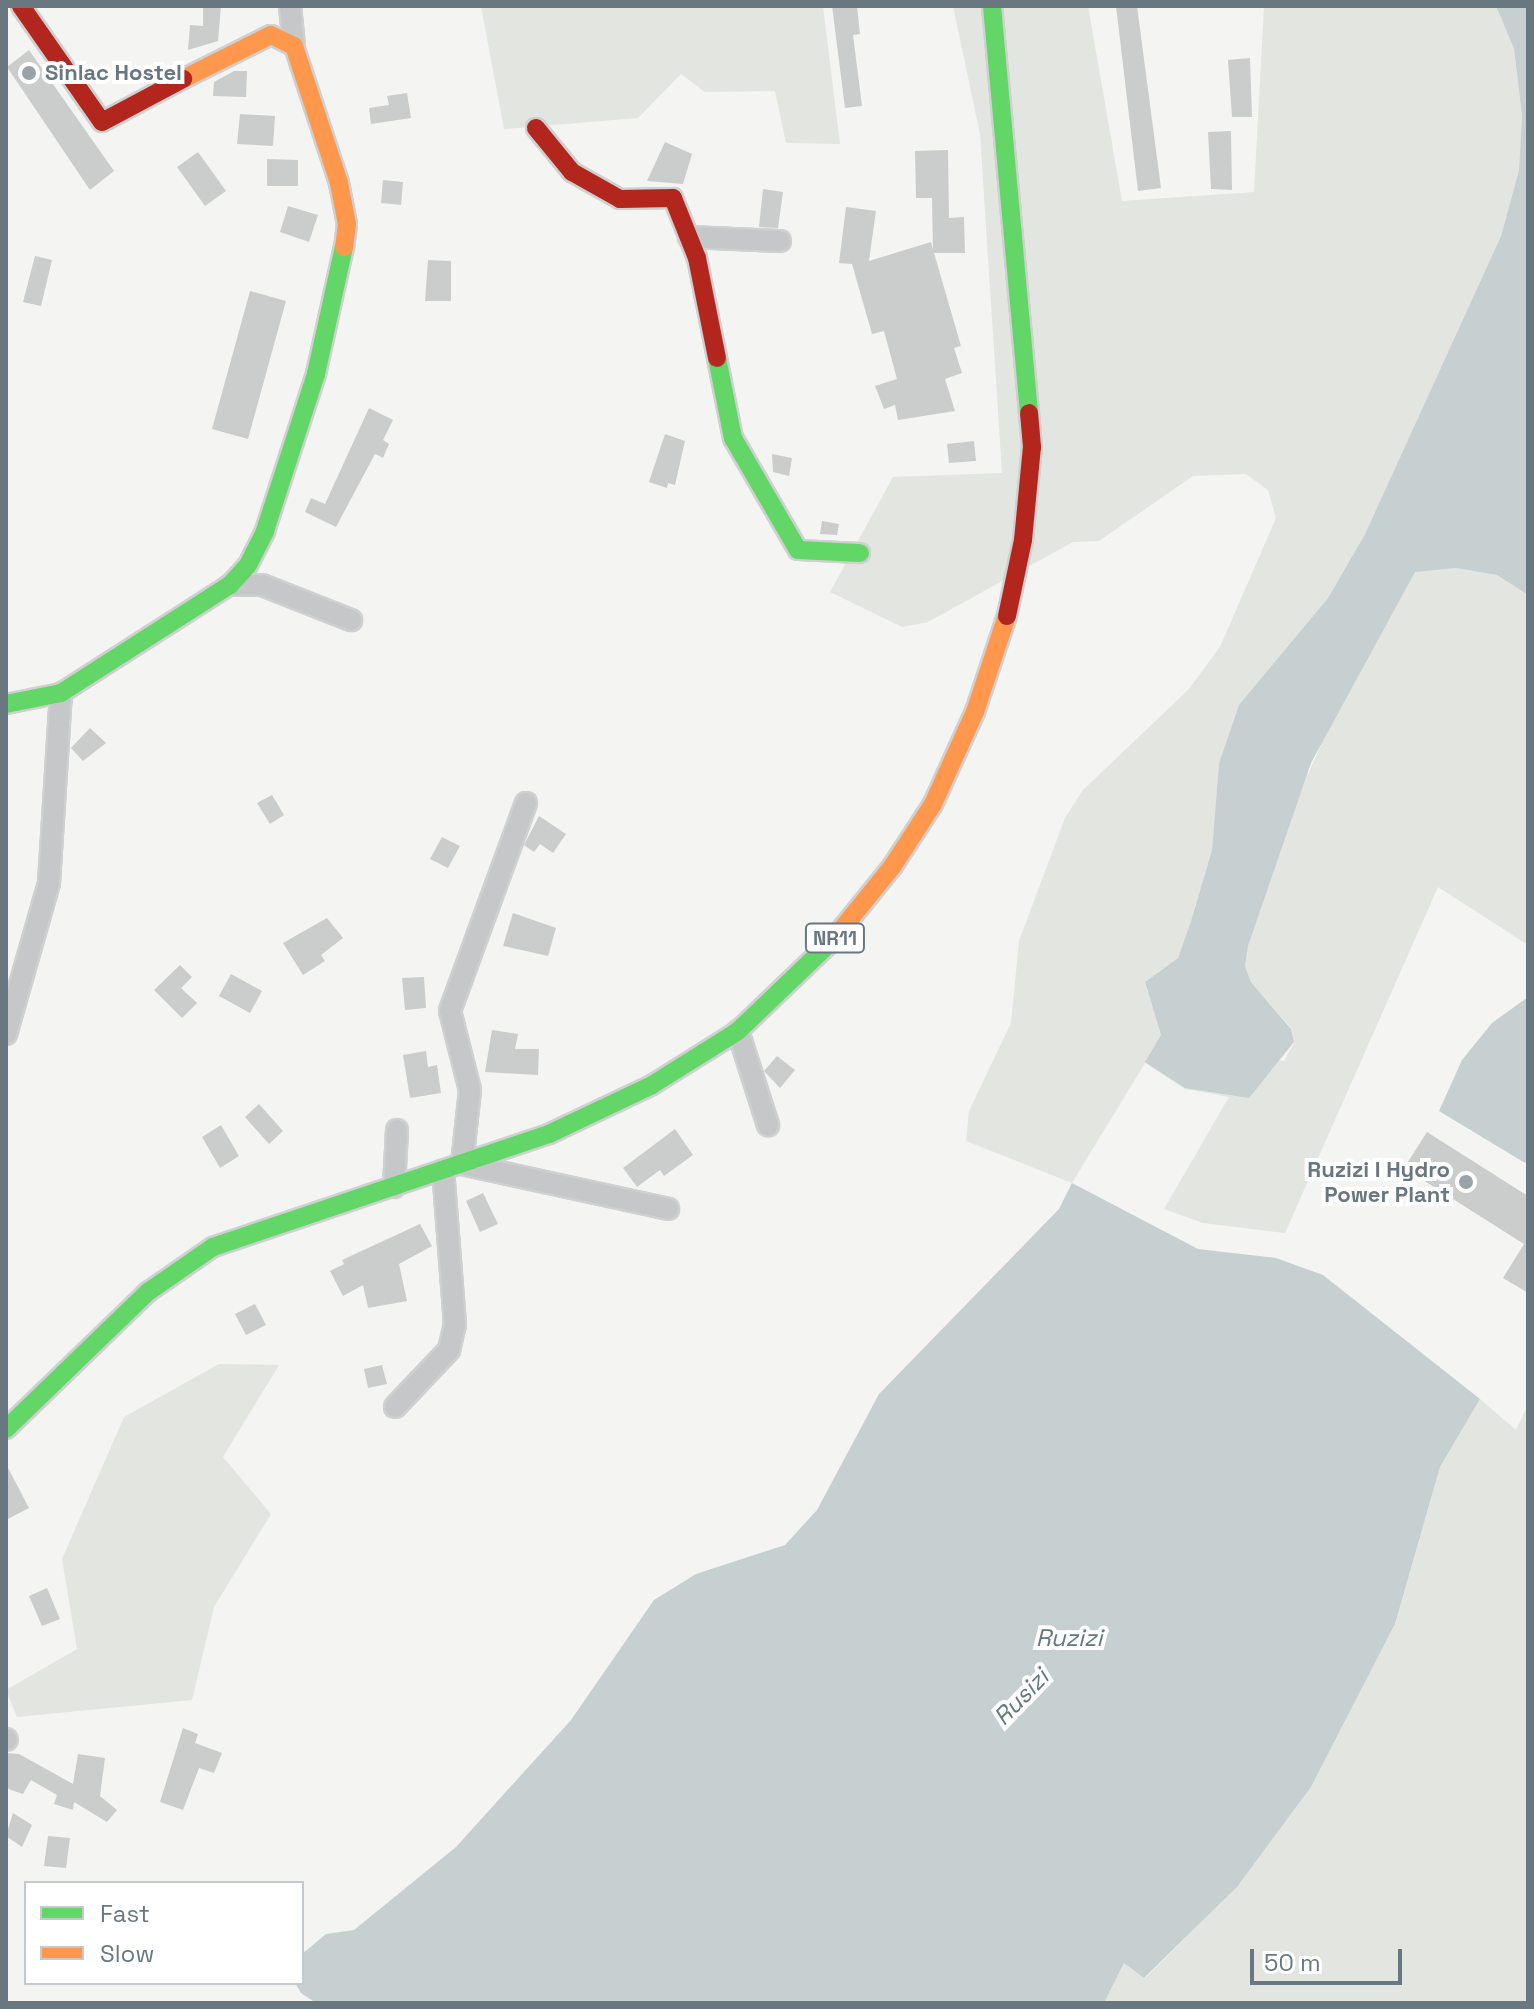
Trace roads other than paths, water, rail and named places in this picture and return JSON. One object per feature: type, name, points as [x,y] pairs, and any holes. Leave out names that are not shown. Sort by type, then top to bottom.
[{"type":"main road","points":[[6,704],[61,693],[230,585],[265,531],[316,374],[339,284],[347,224],[339,183],[294,46],[271,35],[250,43],[102,122],[21,6]]},
{"type":"main road","name":"NR11","points":[[6,1429],[148,1292],[201,1255],[236,1236],[549,1134],[639,1091],[738,1031],[829,946],[892,867],[933,804],[1003,637],[1023,540],[1032,447],[992,6]]},
{"type":"main road","points":[[536,128],[572,172],[620,199],[673,198],[689,237],[733,438],[798,550],[860,553]]},
{"type":"street","points":[[290,6],[294,46]]},
{"type":"street","points":[[689,237],[780,241]]},
{"type":"street","points":[[230,585],[262,585],[351,620]]},
{"type":"street","points":[[6,1034],[49,883],[61,693]]},
{"type":"street","points":[[395,1407],[449,1350],[455,1325],[452,1167],[470,1090],[450,1011],[526,803]]},
{"type":"street","points":[[738,1031],[768,1125]]},
{"type":"street","points":[[394,1187],[397,1130]]},
{"type":"street","points":[[452,1167],[668,1209]]},
{"type":"water","points":[[1496,6],[1528,6],[1528,595],[1497,575],[1456,568],[1415,572],[1311,763],[1248,946],[1245,966],[1251,982],[1291,1029],[1294,1042],[1249,1098],[1185,1088],[1145,1062],[1161,1035],[1145,982],[1178,958],[1191,921],[1212,850],[1219,763],[1239,705],[1328,598],[1365,534],[1501,236],[1519,170],[1522,116],[1514,49]]},
{"type":"water","points":[[1528,997],[1528,1158],[1525,1163],[1439,1111],[1462,1060],[1492,1023]]},
{"type":"water","name":"Ruzizi","points":[[1072,1183],[1198,1249],[1276,1258],[1323,1275],[1480,1399],[1440,1467],[1395,1624],[1311,1787],[1237,1887],[1144,1978],[1124,1963],[1104,2003],[316,2003],[301,1993],[296,1985],[304,1985],[304,1952],[326,1934],[354,1930],[456,1847],[571,1720],[654,1600],[696,1574],[785,1545],[817,1510],[879,1394],[1059,1209]]},
{"type":"place","name":"Sinlac Hostel","points":[[29,73]]},
{"type":"place","name":"Ruzizi I Hydro Power Plant","points":[[1466,1182]]},
{"type":"water label","name":"Rusizi","points":[[1021,1697]]}]
